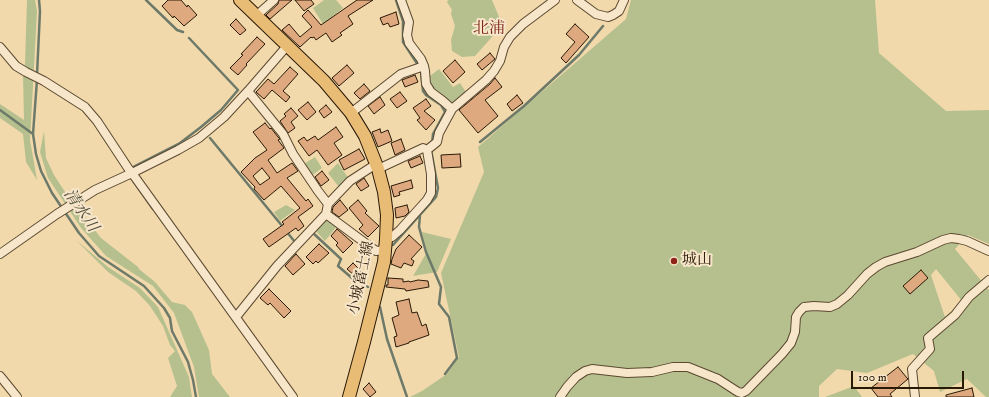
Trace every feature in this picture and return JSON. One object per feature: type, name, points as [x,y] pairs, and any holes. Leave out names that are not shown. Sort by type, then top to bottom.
[{"type":"main road","name":"小城富士線","points":[[240,0],[324,81],[351,113],[365,136],[374,168],[384,192],[387,215],[384,262],[349,397]]},
{"type":"street","points":[[256,16],[274,0]]},
{"type":"street","points":[[401,0],[409,22],[407,35],[409,43],[421,59],[424,66],[426,84],[431,92],[452,109]]},
{"type":"street","points":[[427,150],[437,142],[439,133],[452,109],[486,80],[494,71],[510,37],[532,17],[555,0]]},
{"type":"street","points":[[577,0],[596,14],[608,17],[619,11],[624,0]]},
{"type":"street","points":[[0,254],[57,214],[96,190],[178,150],[199,138],[224,116],[248,91],[287,46]]},
{"type":"street","points":[[0,47],[16,66],[44,81],[85,107],[97,121],[128,168],[293,397]]},
{"type":"street","points":[[351,113],[402,74],[424,66]]},
{"type":"street","points":[[248,91],[283,134],[293,154],[328,204]]},
{"type":"street","points":[[236,317],[277,266],[326,214],[328,204],[350,181],[374,168],[423,148],[427,150]]},
{"type":"street","points":[[326,214],[376,251],[386,245],[427,200],[431,193],[431,174],[427,150]]},
{"type":"street","points":[[560,397],[576,376],[584,371],[592,369],[627,373],[652,372],[673,367],[688,367],[718,379],[742,393],[746,391],[791,343],[795,332],[796,317],[804,307],[830,307],[837,304],[876,267],[886,262],[917,252],[943,240],[951,238],[959,239],[989,251]]},
{"type":"street","points":[[915,397],[912,369],[930,348],[928,338],[955,315],[969,297],[989,280]]},
{"type":"street","points":[[0,376],[17,397]]},
{"type":"green space","points":[[27,0],[35,0],[37,11],[30,140],[37,180],[26,162],[23,134],[0,118],[0,104],[24,120],[23,76],[25,64]]},
{"type":"green space","points":[[324,0],[336,0],[343,8],[323,24],[313,8]]},
{"type":"green space","points":[[448,0],[492,0],[502,24],[475,56],[462,57],[452,51],[451,40],[455,26],[451,14],[452,10],[447,2]]},
{"type":"green space","points":[[631,0],[875,0],[879,53],[946,111],[989,110],[989,244],[968,235],[955,249],[989,290],[989,397],[986,397],[967,379],[940,392],[934,371],[913,354],[867,373],[837,369],[819,386],[819,397],[410,397],[422,391],[447,374],[459,357],[441,273],[484,172],[478,147],[626,19]],"holes":[[[936,269],[962,301],[945,317],[931,275]]]},
{"type":"green space","points":[[439,69],[453,87],[460,83],[466,92],[451,106],[432,88],[430,76]]},
{"type":"green space","points":[[44,131],[46,158],[54,175],[69,198],[101,238],[155,282],[172,302],[185,305],[192,312],[209,350],[212,374],[230,397],[199,397],[194,367],[174,313],[153,286],[106,256],[81,228],[48,178],[40,152]]},
{"type":"green space","points":[[315,157],[322,168],[311,176],[304,164]]},
{"type":"green space","points":[[338,163],[349,179],[339,187],[328,173]]},
{"type":"green space","points":[[286,205],[295,210],[280,221],[274,212]]},
{"type":"green space","points":[[327,219],[337,226],[325,241],[315,230]]},
{"type":"green space","points":[[422,232],[451,239],[437,272],[413,276],[427,252]]},
{"type":"green space","points":[[76,240],[108,267],[140,288],[158,307],[189,377],[192,397],[170,397],[177,386],[168,358],[175,351],[170,345],[163,326],[150,306],[136,291],[108,272]]},
{"type":"green space","points":[[854,386],[862,397],[825,397]]},
{"type":"building","points":[[168,0],[181,0],[197,15],[184,26],[174,16],[173,18],[162,6]]},
{"type":"building","points":[[279,0],[292,0],[270,19],[266,15],[278,4]]},
{"type":"building","points":[[295,0],[311,0],[314,4],[304,11]]},
{"type":"building","points":[[357,0],[373,0],[348,16],[353,24],[340,33],[342,35],[332,42],[326,33],[316,40],[314,37],[311,37],[300,47],[282,30],[289,24],[300,37],[312,27],[302,16],[308,10],[321,25]]},
{"type":"building","points":[[396,12],[399,24],[390,27],[388,23],[383,25],[380,18]]},
{"type":"building","points":[[236,19],[246,30],[240,35],[230,25]]},
{"type":"building","points":[[575,24],[589,37],[566,63],[561,58],[575,42],[566,34]]},
{"type":"building","points":[[257,37],[265,44],[238,75],[230,68],[243,55],[241,54]]},
{"type":"building","points":[[490,53],[495,59],[482,70],[477,64]]},
{"type":"building","points":[[455,60],[465,72],[453,83],[443,71]]},
{"type":"building","points":[[347,65],[354,73],[339,86],[332,78]]},
{"type":"building","points":[[290,67],[298,74],[283,91],[290,97],[286,102],[272,90],[264,99],[256,92],[268,79],[274,84]]},
{"type":"building","points":[[415,75],[418,82],[405,87],[402,80]]},
{"type":"building","points":[[495,78],[502,87],[485,100],[498,116],[478,133],[459,110]]},
{"type":"building","points":[[364,84],[370,91],[360,99],[354,93]]},
{"type":"building","points":[[400,92],[407,101],[397,108],[390,99]]},
{"type":"building","points":[[517,95],[523,103],[512,111],[507,104]]},
{"type":"building","points":[[380,97],[385,105],[374,114],[368,106]]},
{"type":"building","points":[[426,99],[431,106],[424,111],[435,120],[426,130],[417,120],[420,118],[413,108]]},
{"type":"building","points":[[308,102],[316,112],[307,120],[298,110]]},
{"type":"building","points":[[326,105],[332,112],[324,118],[319,111]]},
{"type":"building","points":[[291,108],[298,116],[291,122],[295,128],[288,133],[280,121],[286,116],[284,114]]},
{"type":"building","points":[[265,123],[280,139],[278,140],[284,148],[268,160],[277,173],[292,163],[298,171],[287,178],[306,201],[308,199],[313,206],[298,217],[304,226],[298,231],[296,228],[269,247],[263,239],[284,224],[282,222],[300,208],[281,186],[264,200],[254,189],[255,187],[241,172],[255,158],[267,150],[253,132]],"holes":[[[262,168],[270,178],[260,185],[253,176]]]},
{"type":"building","points":[[336,127],[343,137],[334,143],[342,155],[328,165],[317,150],[309,156],[298,141],[304,137],[307,141],[315,136],[318,140]]},
{"type":"building","points":[[380,129],[381,133],[388,130],[392,141],[378,147],[372,132]]},
{"type":"building","points":[[401,139],[405,150],[395,155],[391,143]]},
{"type":"building","points":[[359,149],[365,159],[344,170],[339,160]]},
{"type":"building","points":[[460,154],[461,167],[442,168],[441,155]]},
{"type":"building","points":[[420,156],[423,163],[411,168],[408,161]]},
{"type":"building","points":[[322,171],[329,180],[321,186],[315,177]]},
{"type":"building","points":[[364,178],[369,186],[361,191],[356,184]]},
{"type":"building","points":[[411,180],[413,188],[399,192],[400,195],[394,197],[391,186]]},
{"type":"building","points":[[340,200],[348,210],[339,217],[332,212],[333,207]]},
{"type":"building","points":[[358,200],[367,211],[365,213],[379,226],[368,237],[359,229],[363,225],[349,208]]},
{"type":"building","points":[[407,205],[409,212],[405,216],[396,218],[395,208]]},
{"type":"building","points":[[337,229],[353,243],[343,253],[336,245],[338,243],[331,236]]},
{"type":"building","points":[[409,235],[422,247],[411,259],[414,261],[412,266],[404,263],[401,268],[391,264],[396,249]]},
{"type":"building","points":[[319,244],[329,253],[318,263],[316,261],[313,264],[306,257]]},
{"type":"building","points":[[296,254],[305,264],[293,275],[285,266]]},
{"type":"building","points":[[353,263],[361,271],[355,276],[347,269]]},
{"type":"building","points":[[921,270],[928,278],[910,294],[903,286]]},
{"type":"building","points":[[388,278],[403,279],[403,282],[418,280],[428,281],[429,287],[406,291],[405,289],[386,287],[386,285],[388,285]]},
{"type":"building","points":[[269,289],[291,311],[284,318],[270,303],[268,305],[260,298]]},
{"type":"building","points":[[409,299],[412,313],[417,312],[422,326],[426,324],[429,335],[396,347],[394,337],[397,336],[392,318],[399,315],[396,302]]},
{"type":"building","points":[[898,367],[908,379],[890,394],[892,397],[878,397],[871,388]]},
{"type":"building","points":[[369,383],[376,392],[370,397],[363,389]]},
{"type":"building","points":[[972,388],[974,397],[946,397],[946,395]]},
{"type":"waterway","name":"清水川","points":[[37,75],[40,11],[39,0]]},
{"type":"waterway","points":[[146,0],[177,30],[183,32]]},
{"type":"waterway","points":[[396,0],[403,21],[403,42],[421,71],[423,91],[426,95],[441,105],[445,112],[433,134],[432,144]]},
{"type":"waterway","points":[[480,142],[524,106],[579,55],[603,26]]},
{"type":"waterway","points":[[133,167],[180,143],[221,110],[238,90],[189,38]]},
{"type":"waterway","name":"清水川","points":[[37,80],[33,134],[36,154],[41,171],[52,193],[79,233],[99,256],[144,286],[164,308],[170,318],[172,331],[188,362],[196,397]]},
{"type":"waterway","points":[[0,110],[33,134]]},
{"type":"waterway","points":[[210,138],[283,227]]},
{"type":"waterway","points":[[393,245],[436,197],[438,188],[431,150]]},
{"type":"waterway","points":[[134,182],[153,209]]},
{"type":"waterway","points":[[420,215],[419,227],[426,252],[441,287],[439,304],[449,317],[457,358],[445,374]]},
{"type":"waterway","points":[[286,231],[295,242]]},
{"type":"waterway","points":[[313,233],[341,259],[338,266],[353,279],[368,287]]},
{"type":"waterway","points":[[380,307],[387,339],[407,397]]},
{"type":"place","name":"城山","points":[[674,261]]},
{"type":"district","name":"北浦","points":[[489,30]]}]
